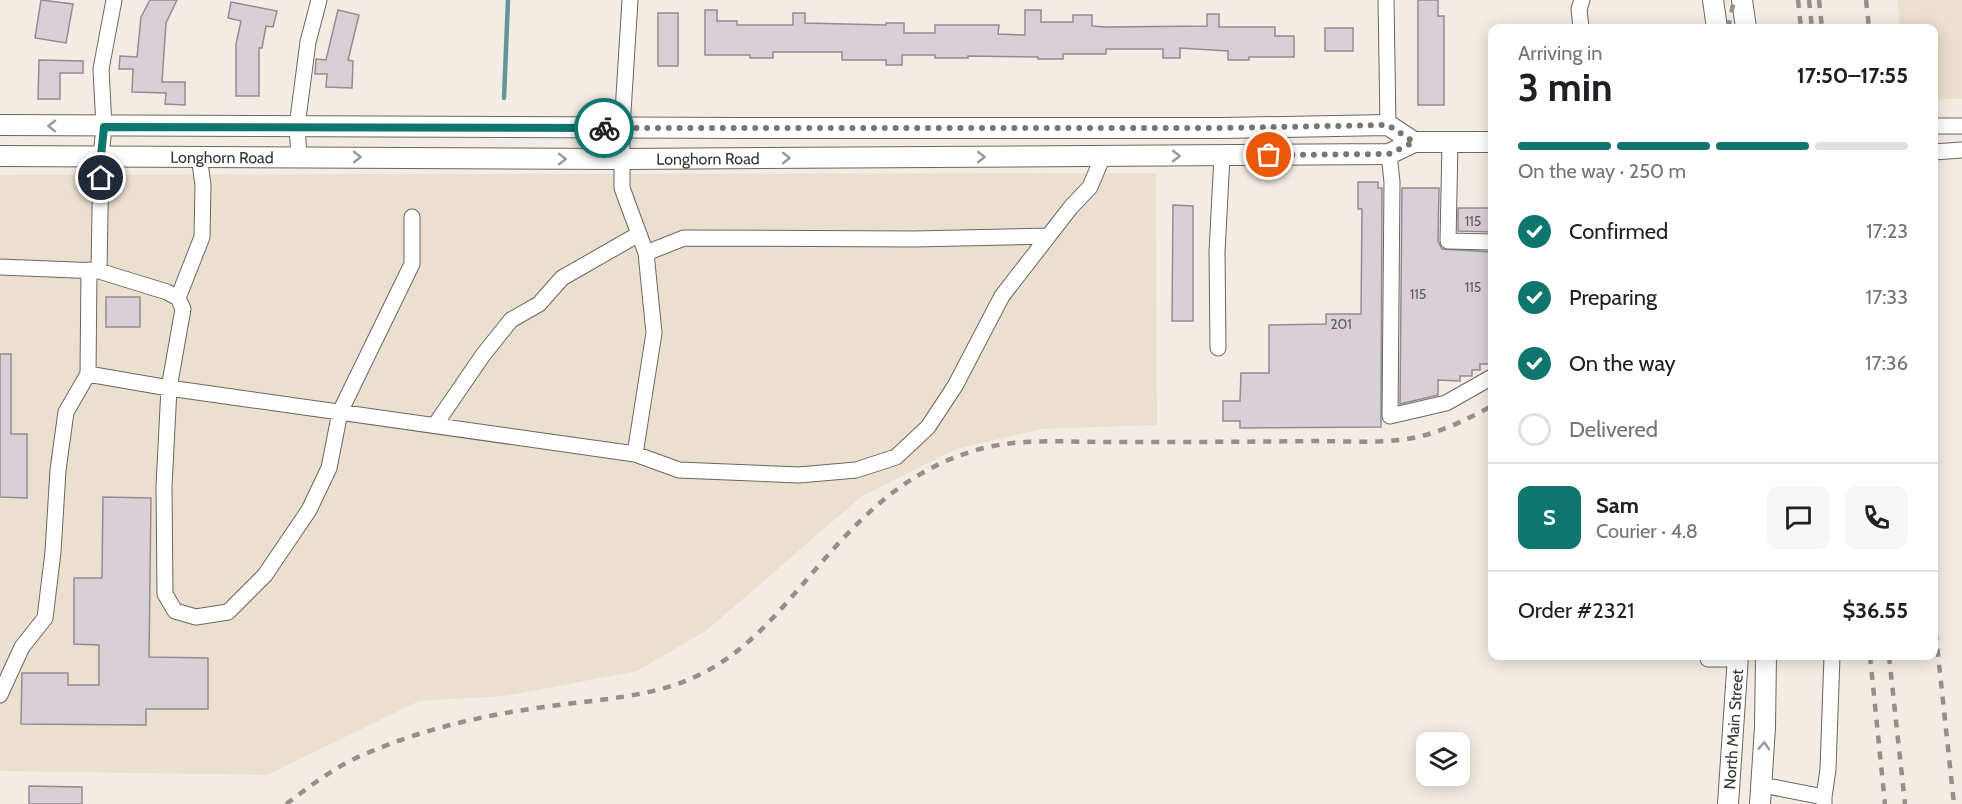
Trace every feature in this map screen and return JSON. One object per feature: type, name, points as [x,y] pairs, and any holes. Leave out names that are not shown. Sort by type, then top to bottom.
[{"type":"main road","points":[[1713,0],[1716,24]]},
{"type":"main road","points":[[1742,0],[1745,24]]},
{"type":"main road","name":"Longhorn Road","points":[[0,125],[622,128],[1222,128],[1388,125]]},
{"type":"main road","points":[[1388,125],[1414,142]]},
{"type":"main road","points":[[1222,128],[1222,156]]},
{"type":"main road","name":"Longhorn Road","points":[[0,156],[622,159],[1222,156],[1389,154],[1414,142],[1488,141]]},
{"type":"main road","name":"North Main Street","points":[[1728,804],[1738,660]]},
{"type":"main road","name":"North Main Street","points":[[1761,794],[1766,660]]},
{"type":"street","points":[[0,695],[22,646],[45,618],[53,552],[58,470],[66,412],[88,374],[104,127],[100,69],[114,0]]},
{"type":"street","points":[[299,157],[297,126],[308,42],[319,0]]},
{"type":"street","points":[[630,0],[622,128],[622,188],[646,253],[654,333],[635,454]]},
{"type":"street","points":[[1386,0],[1388,125]]},
{"type":"street","points":[[1581,24],[1579,9],[1582,0]]},
{"type":"street","points":[[1938,126],[1962,126]]},
{"type":"street","points":[[1450,142],[1448,241],[1488,242]]},
{"type":"street","points":[[1938,152],[1962,150]]},
{"type":"street","points":[[1389,154],[1392,182],[1390,416],[1446,403],[1488,379]]},
{"type":"street","points":[[178,298],[202,237],[203,185],[199,156]]},
{"type":"street","points":[[88,374],[169,388],[635,454],[679,470],[799,475],[856,470],[896,457],[928,428],[955,386],[1002,296],[1048,236],[1090,187],[1103,156]]},
{"type":"street","points":[[1218,348],[1217,252],[1222,156]]},
{"type":"street","points":[[0,267],[94,271],[167,292],[178,298],[183,309],[169,388],[164,486],[165,594],[175,611],[196,617],[228,612],[265,574],[309,510],[329,468],[340,412],[412,264],[412,217]]},
{"type":"street","points":[[435,425],[483,355],[511,320],[539,304],[562,278],[639,234]]},
{"type":"street","points":[[646,253],[684,238],[914,239],[1048,236]]},
{"type":"street","points":[[1761,794],[1824,801],[1828,769],[1832,660]]},
{"type":"shaded area","points":[[1897,0],[1962,0],[1962,99],[1938,99],[1938,24],[1900,24]]},
{"type":"shaded area","points":[[1156,173],[1157,425],[1041,429],[956,449],[862,496],[707,630],[637,671],[505,696],[419,701],[267,775],[0,771],[0,175]]},
{"type":"building","points":[[41,0],[73,4],[66,43],[35,38]]},
{"type":"building","points":[[150,0],[177,0],[166,23],[162,82],[185,82],[185,105],[165,104],[166,93],[132,92],[133,69],[119,69],[120,56],[137,57],[141,17]]},
{"type":"building","points":[[1418,0],[1438,0],[1438,16],[1444,16],[1444,105],[1418,105]]},
{"type":"building","points":[[231,2],[277,11],[273,27],[266,26],[262,48],[259,48],[259,96],[236,96],[236,44],[241,21],[228,18]]},
{"type":"building","points":[[338,10],[359,15],[348,60],[353,61],[352,88],[326,87],[327,74],[315,74],[316,59],[326,60]]},
{"type":"building","points":[[705,10],[717,10],[717,21],[737,21],[737,25],[793,25],[793,13],[805,13],[805,23],[886,25],[886,23],[904,23],[904,33],[935,33],[935,25],[999,25],[998,34],[1025,35],[1025,10],[1041,10],[1041,22],[1073,22],[1073,15],[1092,15],[1092,26],[1106,27],[1207,26],[1207,14],[1219,14],[1219,27],[1275,27],[1275,36],[1294,36],[1294,57],[1249,57],[1249,60],[1228,60],[1228,51],[1180,48],[1180,58],[1163,58],[1163,49],[1106,49],[1106,54],[1063,54],[1063,59],[968,56],[968,58],[935,58],[935,55],[902,55],[902,65],[886,65],[886,60],[842,60],[842,52],[773,52],[773,58],[750,58],[750,55],[705,55]]},
{"type":"building","points":[[658,13],[678,13],[678,66],[658,66]]},
{"type":"building","points":[[1325,28],[1353,28],[1353,51],[1325,51]]},
{"type":"building","points":[[39,60],[83,61],[83,73],[60,73],[60,99],[38,99]]},
{"type":"building","points":[[1358,182],[1378,182],[1378,188],[1382,188],[1381,427],[1240,428],[1240,421],[1223,421],[1223,401],[1240,401],[1241,373],[1269,373],[1269,325],[1326,324],[1326,314],[1361,314],[1362,209],[1358,209]]},
{"type":"building","points":[[1402,188],[1439,188],[1438,241],[1442,249],[1488,252],[1488,364],[1480,364],[1480,370],[1472,370],[1472,376],[1460,376],[1460,381],[1438,380],[1438,395],[1400,404]]},
{"type":"building","points":[[1173,205],[1193,206],[1193,321],[1172,321]]},
{"type":"building","points":[[1458,208],[1488,208],[1488,232],[1458,231]]},
{"type":"building","points":[[106,297],[140,297],[140,327],[106,327]]},
{"type":"building","points":[[0,354],[11,354],[11,434],[27,434],[27,498],[0,497]]},
{"type":"building","points":[[103,497],[151,498],[149,657],[208,658],[208,709],[146,709],[146,725],[21,724],[22,673],[68,673],[68,685],[99,685],[99,645],[74,644],[74,578],[102,578]]},
{"type":"building","points":[[29,786],[82,787],[82,804],[29,804]]},
{"type":"waterway","points":[[504,98],[508,0]]},
{"type":"railway","points":[[1729,24],[1734,0]]},
{"type":"railway","points":[[1798,0],[1801,24]]},
{"type":"railway","points":[[1809,0],[1812,24]]},
{"type":"railway","points":[[1819,0],[1822,24]]},
{"type":"railway","points":[[1866,0],[1869,24]]},
{"type":"railway","points":[[286,804],[348,762],[381,747],[426,732],[496,715],[647,692],[686,681],[705,672],[723,662],[754,637],[838,544],[873,509],[911,479],[955,457],[1011,443],[1043,441],[1388,441],[1424,436],[1459,423],[1488,408]]},
{"type":"railway","points":[[1938,654],[1954,804]]},
{"type":"railway","points":[[1870,660],[1885,804]]},
{"type":"railway","points":[[1889,660],[1905,804]]},
{"type":"way so far","points":[[604,128],[1222,128],[1388,125],[1414,142],[1389,154],[1269,155]]},
{"type":"route","points":[[101,178],[104,127],[604,128]]}]
